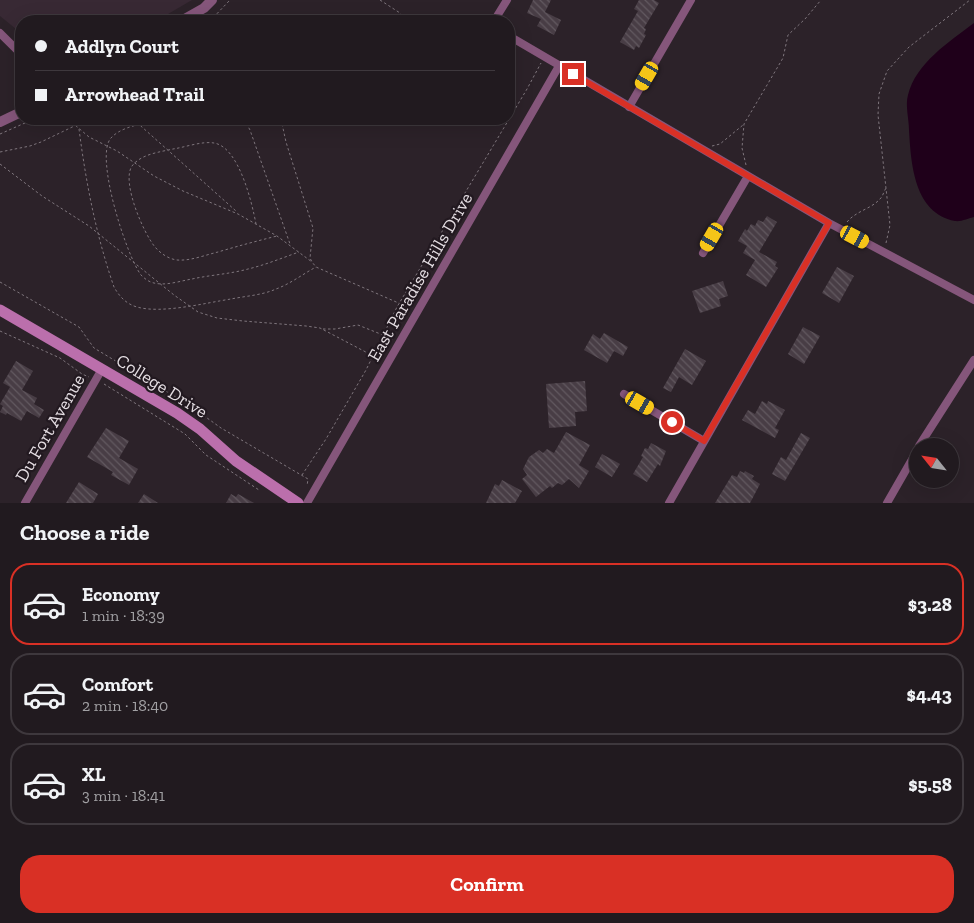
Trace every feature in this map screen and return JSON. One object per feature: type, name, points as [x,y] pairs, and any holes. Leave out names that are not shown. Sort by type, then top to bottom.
[{"type":"main road","name":"College Drive","points":[[0,310],[99,374],[190,421],[236,461],[298,503]]},
{"type":"street","points":[[192,15],[204,8],[212,0]]},
{"type":"street","points":[[498,15],[507,0]]},
{"type":"street","points":[[629,107],[691,0]]},
{"type":"street","points":[[0,33],[15,48]]},
{"type":"street","points":[[515,40],[829,223],[974,300]]},
{"type":"street","name":"East Paradise Hills Drive","points":[[307,503],[559,66]]},
{"type":"street","points":[[0,122],[15,115]]},
{"type":"street","points":[[703,253],[748,176]]},
{"type":"street","points":[[668,503],[829,223]]},
{"type":"street","points":[[924,438],[974,360]]},
{"type":"street","name":"Du Fort Avenue","points":[[25,503],[99,374]]},
{"type":"street","points":[[624,394],[704,441]]},
{"type":"street","points":[[887,503],[909,463]]},
{"type":"path","points":[[216,15],[230,0]]},
{"type":"path","points":[[380,0],[402,15]]},
{"type":"path","points":[[699,148],[720,144],[744,124],[783,58],[788,35],[821,0]]},
{"type":"path","points":[[883,252],[890,225],[878,115],[879,94],[886,71],[908,47],[970,0]]},
{"type":"path","points":[[515,111],[542,60]]},
{"type":"path","points":[[744,124],[742,148],[748,176]]},
{"type":"path","points":[[0,134],[20,125]]},
{"type":"path","points":[[0,152],[30,146],[75,125],[89,136],[160,180],[238,214],[256,224],[291,246],[316,267],[418,311]]},
{"type":"path","points":[[238,214],[140,125],[113,136],[106,146],[111,192],[126,242],[139,272],[146,280],[160,284],[248,269],[299,252]]},
{"type":"path","points":[[247,125],[291,246]]},
{"type":"path","points":[[282,125],[313,228],[310,253],[312,262]]},
{"type":"path","points":[[302,476],[326,439],[373,356],[399,303],[506,125]]},
{"type":"path","points":[[79,129],[85,174],[97,232],[114,287],[127,302],[148,308],[187,306],[274,290],[316,267]]},
{"type":"path","points":[[256,224],[241,174],[233,158],[217,143],[209,142],[148,155],[135,163],[130,171],[129,178],[137,212],[152,243],[166,256],[178,260],[194,258],[276,236]]},
{"type":"path","points":[[0,164],[42,196],[97,232],[187,306],[203,314],[217,318],[320,328],[335,329],[358,325],[400,342]]},
{"type":"path","points":[[842,230],[854,214],[880,199],[886,187]]},
{"type":"path","points":[[0,282],[79,327],[94,348],[189,405],[221,428],[308,479],[307,486]]},
{"type":"path","points":[[320,328],[388,364]]},
{"type":"path","points":[[0,331],[60,358],[82,374],[99,374],[185,434],[206,455],[265,493]]},
{"type":"shaded area","points":[[0,0],[192,0],[166,15],[15,15],[15,28],[0,16]]},
{"type":"shaded area","points":[[974,23],[974,217],[955,221],[941,216],[931,208],[923,198],[917,185],[911,157],[907,99],[912,83],[926,63],[944,46]]},
{"type":"building","points":[[533,0],[551,0],[545,12],[561,20],[554,35],[537,26],[541,19],[527,13]]},
{"type":"building","points":[[639,0],[654,0],[659,3],[644,28],[646,29],[644,34],[646,35],[639,48],[636,46],[634,50],[620,42],[638,11],[634,9]]},
{"type":"building","points":[[767,216],[777,222],[759,252],[777,262],[775,266],[778,268],[766,287],[746,275],[755,260],[743,253],[747,246],[738,241],[745,229],[747,231],[751,224],[755,226],[758,220],[763,222]]},
{"type":"building","points":[[837,267],[854,276],[839,303],[822,293]]},
{"type":"building","points":[[723,281],[728,296],[719,299],[721,306],[700,313],[692,291]]},
{"type":"building","points":[[803,327],[820,336],[804,364],[788,354]]},
{"type":"building","points":[[604,333],[628,347],[623,356],[614,351],[607,363],[584,350],[593,334],[600,339]]},
{"type":"building","points":[[685,349],[706,361],[692,385],[679,377],[671,392],[663,388]]},
{"type":"building","points":[[16,361],[33,371],[22,390],[37,398],[34,404],[44,410],[39,418],[27,411],[21,421],[7,413],[6,415],[0,412],[3,406],[0,404],[10,387],[3,383]]},
{"type":"building","points":[[585,381],[587,411],[575,412],[576,426],[549,428],[546,384]]},
{"type":"building","points":[[762,401],[767,404],[768,401],[785,410],[775,428],[779,430],[775,438],[742,420],[748,410],[755,414]]},
{"type":"building","points":[[106,428],[129,441],[119,458],[138,469],[129,485],[111,475],[113,472],[87,457]]},
{"type":"building","points":[[566,432],[590,445],[579,465],[589,471],[579,488],[569,479],[562,485],[558,483],[552,488],[550,486],[536,497],[522,479],[527,475],[523,469],[529,457],[539,450],[543,453],[547,449],[554,453]]},
{"type":"building","points":[[801,433],[810,438],[785,481],[772,474],[781,457],[786,460]]},
{"type":"building","points":[[651,443],[666,451],[660,466],[658,464],[647,482],[633,474],[643,457],[641,456],[645,448],[648,449]]},
{"type":"building","points":[[602,454],[620,464],[612,477],[595,467]]},
{"type":"building","points":[[740,471],[744,473],[745,471],[754,476],[752,479],[760,484],[750,503],[715,503],[732,475],[737,477]]},
{"type":"building","points":[[502,480],[522,491],[515,503],[486,503],[495,484],[499,486]]},
{"type":"building","points":[[79,482],[98,494],[93,503],[66,503]]},
{"type":"building","points":[[144,494],[158,503],[138,503]]},
{"type":"building","points":[[231,494],[236,497],[238,494],[254,503],[226,503]]},
{"type":"route","points":[[573,74],[829,223],[704,441],[672,422]]}]
